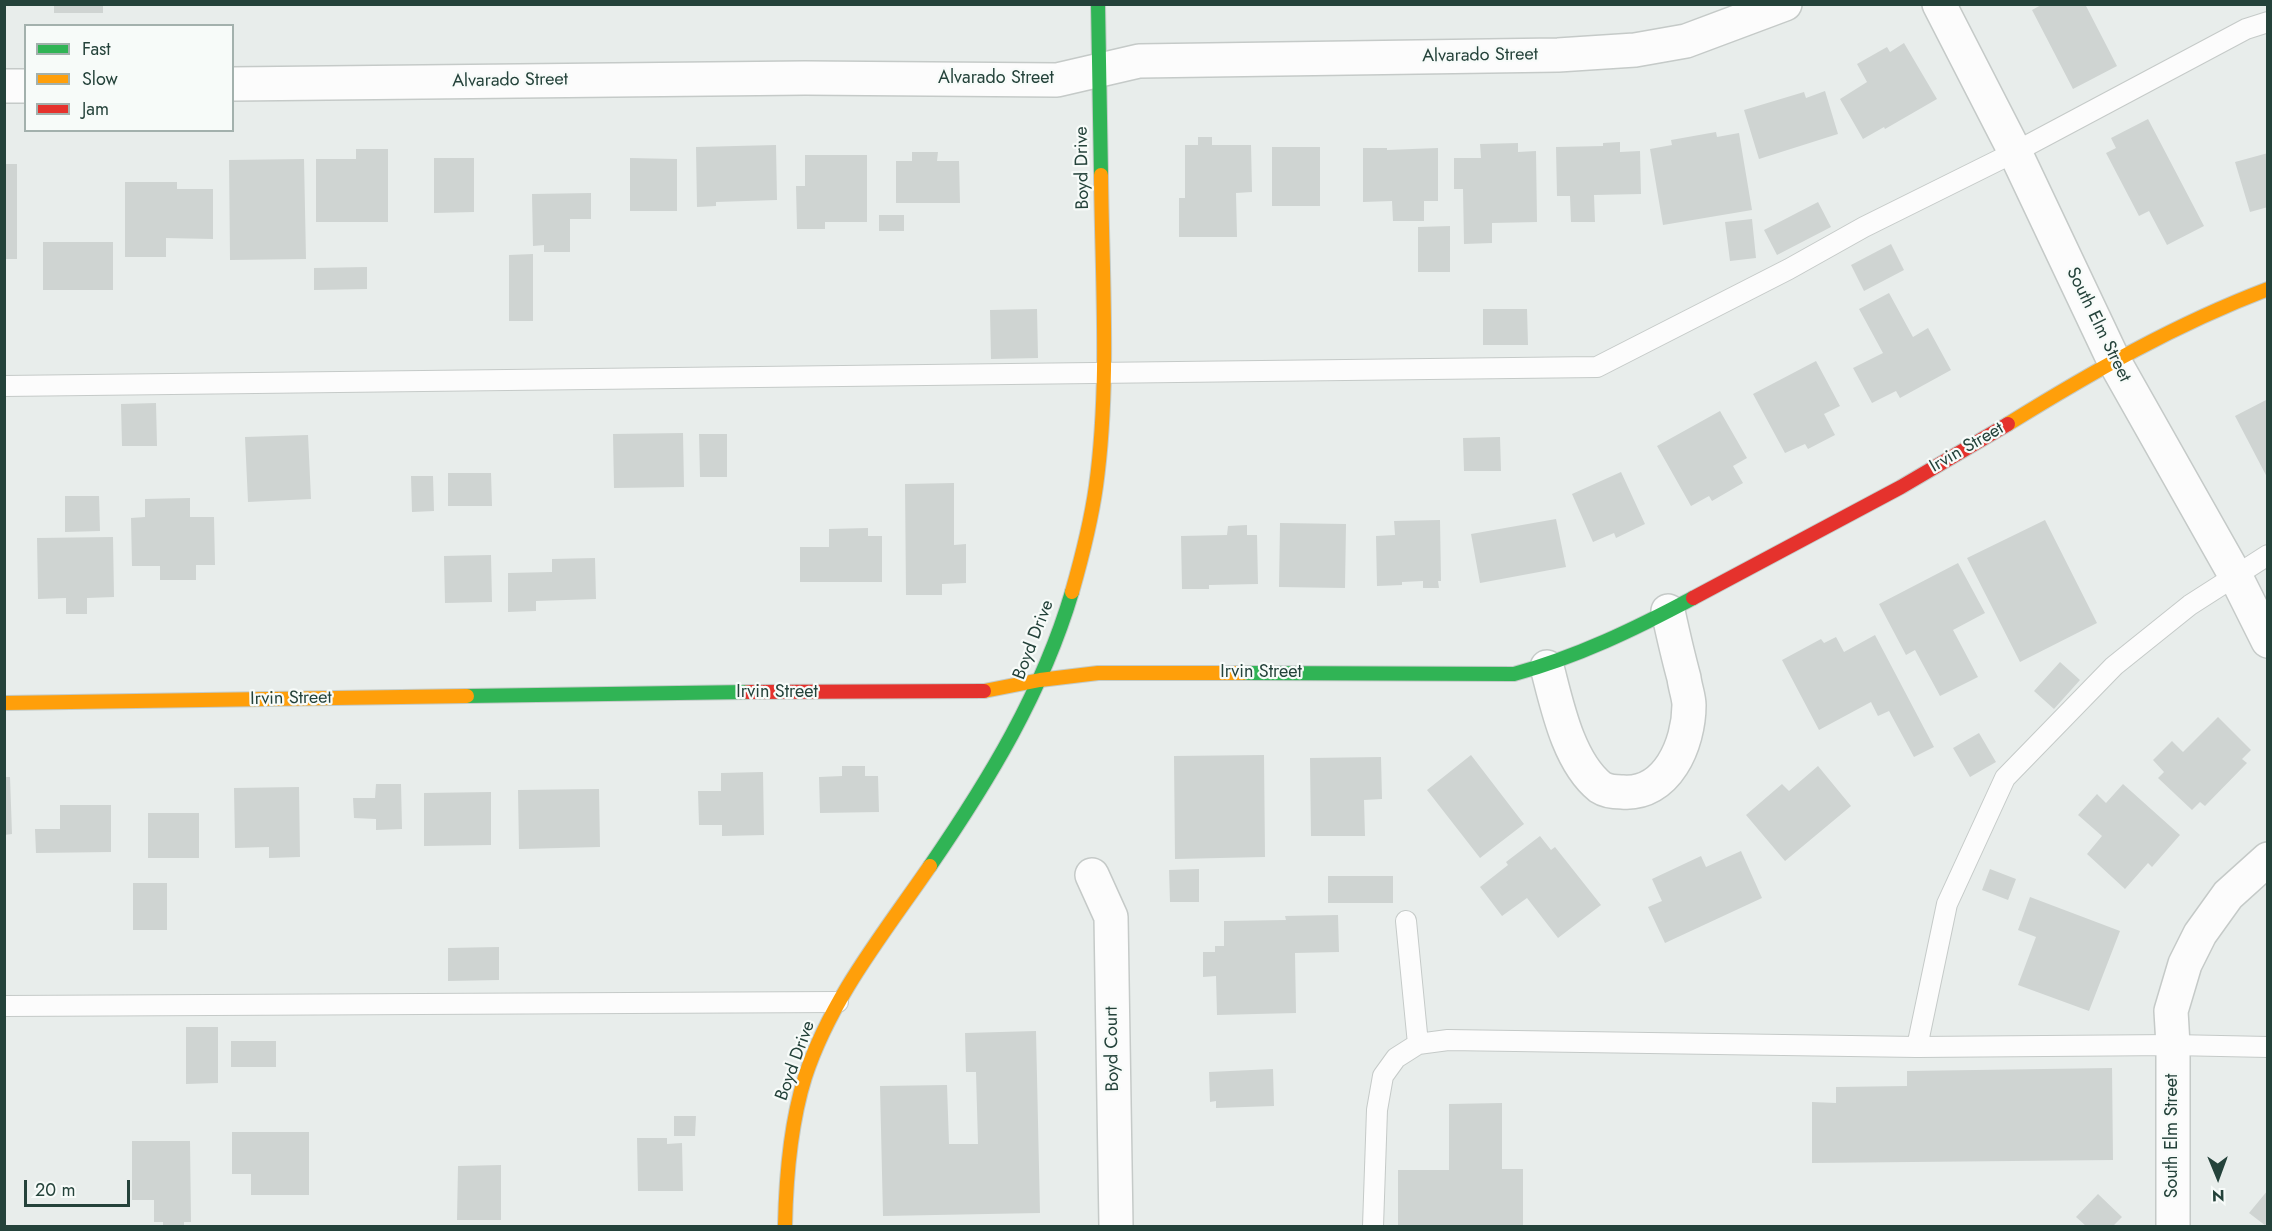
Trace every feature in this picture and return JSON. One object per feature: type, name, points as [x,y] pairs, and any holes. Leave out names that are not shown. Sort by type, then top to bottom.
[{"type":"street","name":"Boyd Drive","points":[[785,1227],[785,1184],[794,1123],[805,1079],[838,1002],[867,956],[970,810],[1008,745],[1040,680],[1062,624],[1087,531],[1096,486],[1103,374],[1098,4]]},
{"type":"street","name":"Alvarado Street","points":[[234,84],[793,78],[1057,80],[1139,61],[1558,55],[1635,50],[1686,41],[1785,4]]},
{"type":"street","name":"South Elm Street","points":[[1939,4],[2015,152],[2113,359],[2235,575],[2268,641]]},
{"type":"street","points":[[4,86],[24,86]]},
{"type":"street","name":"Irvin Street","points":[[4,703],[656,693],[982,691],[1040,680],[1098,673],[1514,674],[1547,667],[1598,646],[1668,611],[1954,457],[2113,359],[2230,302],[2268,289]]},
{"type":"street","points":[[1547,667],[1564,729],[1584,770],[1601,788],[1613,792],[1631,793],[1648,789],[1663,777],[1676,759],[1684,742],[1689,704],[1668,611]]},
{"type":"street","name":"South Elm Street","points":[[2173,1227],[2171,1011],[2185,964],[2200,934],[2228,895],[2268,859]]},
{"type":"street","name":"Boyd Court","points":[[1092,875],[1111,917],[1116,1227]]},
{"type":"lane","points":[[4,386],[1597,367],[1789,268],[1864,226],[2015,152],[2246,29],[2268,22]]},
{"type":"lane","points":[[1917,1047],[1947,904],[2005,778],[2114,666],[2190,605],[2268,555]]},
{"type":"lane","points":[[1406,921],[1418,1044]]},
{"type":"lane","points":[[4,1006],[838,1002]]},
{"type":"lane","points":[[1373,1227],[1377,1110],[1383,1076],[1396,1058],[1418,1044],[1448,1040],[1917,1047],[2173,1045],[2268,1047]]},
{"type":"building","points":[[54,4],[103,4],[103,13],[54,13]]},
{"type":"building","points":[[2043,4],[2085,4],[2117,66],[2073,89],[2032,10]]},
{"type":"building","points":[[1904,43],[1937,99],[1863,139],[1840,99],[1867,82],[1857,64],[1887,47],[1890,52]]},
{"type":"building","points":[[1825,91],[1838,134],[1759,159],[1744,110],[1804,92],[1806,98]]},
{"type":"building","points":[[2148,119],[2204,226],[2167,245],[2149,211],[2139,216],[2106,153],[2116,148],[2111,138]]},
{"type":"building","points":[[1716,132],[1717,137],[1739,133],[1752,210],[1663,225],[1650,149],[1672,145],[1671,140]]},
{"type":"building","points":[[1198,137],[1212,137],[1212,145],[1251,145],[1252,192],[1236,193],[1237,237],[1179,237],[1179,198],[1185,198],[1185,145],[1198,145]]},
{"type":"building","points":[[1620,142],[1620,152],[1640,151],[1641,194],[1594,195],[1595,222],[1571,222],[1570,196],[1557,196],[1556,147],[1603,146],[1603,143]]},
{"type":"building","points":[[1518,143],[1518,152],[1536,151],[1537,222],[1492,223],[1492,243],[1464,244],[1463,189],[1454,189],[1454,158],[1481,158],[1480,144]]},
{"type":"building","points":[[776,145],[777,200],[716,202],[716,206],[697,207],[696,147]]},
{"type":"building","points":[[1272,147],[1320,147],[1320,206],[1272,206]]},
{"type":"building","points":[[1363,148],[1387,148],[1387,150],[1438,148],[1438,201],[1424,201],[1424,221],[1393,221],[1392,201],[1363,202]]},
{"type":"building","points":[[356,149],[388,149],[388,222],[316,222],[316,159],[356,159]]},
{"type":"building","points":[[912,152],[938,152],[937,161],[959,161],[960,203],[896,203],[896,161],[912,161]]},
{"type":"building","points":[[2268,153],[2268,207],[2250,212],[2235,162]]},
{"type":"building","points":[[805,155],[867,155],[867,222],[825,222],[825,229],[797,229],[796,186],[805,186]]},
{"type":"building","points":[[434,158],[474,158],[474,212],[434,213]]},
{"type":"building","points":[[630,158],[677,159],[677,211],[630,211]]},
{"type":"building","points":[[304,159],[306,259],[230,260],[229,160]]},
{"type":"building","points":[[4,164],[17,164],[17,259],[4,259]]},
{"type":"building","points":[[125,182],[177,182],[177,189],[213,189],[213,239],[166,238],[166,257],[125,257]]},
{"type":"building","points":[[591,193],[591,219],[570,219],[570,252],[544,252],[544,245],[533,246],[532,194]]},
{"type":"building","points":[[1818,202],[1831,227],[1777,255],[1764,230]]},
{"type":"building","points":[[879,215],[904,215],[904,231],[879,231]]},
{"type":"building","points":[[1752,219],[1756,258],[1730,261],[1725,222]]},
{"type":"building","points":[[1450,226],[1450,272],[1418,272],[1418,227]]},
{"type":"building","points":[[43,242],[113,242],[113,290],[43,290]]},
{"type":"building","points":[[1891,244],[1904,270],[1864,291],[1851,265]]},
{"type":"building","points":[[533,254],[533,321],[509,321],[509,255]]},
{"type":"building","points":[[367,267],[367,289],[314,290],[314,268]]},
{"type":"building","points":[[1889,293],[1913,337],[1928,328],[1951,370],[1900,398],[1896,391],[1872,403],[1853,368],[1883,353],[1859,309]]},
{"type":"building","points":[[1037,309],[1038,358],[991,359],[990,310]]},
{"type":"building","points":[[1483,309],[1527,309],[1528,345],[1483,345]]},
{"type":"building","points":[[1816,361],[1840,406],[1824,414],[1835,435],[1808,449],[1805,444],[1785,453],[1753,394]]},
{"type":"building","points":[[2268,399],[2268,479],[2235,416]]},
{"type":"building","points":[[156,403],[157,446],[122,446],[121,404]]},
{"type":"building","points":[[1720,411],[1747,458],[1733,466],[1743,483],[1712,501],[1709,496],[1691,506],[1657,446]]},
{"type":"building","points":[[683,433],[684,487],[614,488],[613,434]]},
{"type":"building","points":[[699,434],[727,434],[727,477],[700,477]]},
{"type":"building","points":[[308,435],[311,499],[248,502],[245,437]]},
{"type":"building","points":[[1500,437],[1501,471],[1464,471],[1463,438]]},
{"type":"building","points":[[1621,472],[1645,524],[1616,538],[1614,533],[1593,542],[1572,494]]},
{"type":"building","points":[[448,473],[491,473],[492,506],[448,506]]},
{"type":"building","points":[[411,476],[433,476],[434,511],[412,512]]},
{"type":"building","points":[[954,483],[954,545],[966,544],[966,583],[942,584],[942,595],[906,595],[905,484]]},
{"type":"building","points":[[65,496],[99,496],[100,531],[65,532]]},
{"type":"building","points":[[190,498],[190,517],[214,517],[215,565],[196,565],[196,580],[160,580],[160,566],[132,566],[131,518],[145,517],[145,499]]},
{"type":"building","points":[[1556,519],[1566,567],[1480,583],[1471,534]]},
{"type":"building","points":[[1440,520],[1441,581],[1438,581],[1439,588],[1423,588],[1423,581],[1377,586],[1376,536],[1395,535],[1394,521]]},
{"type":"building","points":[[2045,520],[2097,623],[2020,662],[1967,558]]},
{"type":"building","points":[[1280,523],[1346,524],[1345,588],[1279,587]]},
{"type":"building","points":[[1247,525],[1247,535],[1257,535],[1258,584],[1209,585],[1209,589],[1182,589],[1181,536],[1227,535],[1228,526]]},
{"type":"building","points":[[868,528],[868,536],[882,536],[882,582],[800,582],[800,547],[829,547],[829,529]]},
{"type":"building","points":[[113,537],[114,597],[87,598],[87,614],[66,614],[66,598],[38,599],[37,538]]},
{"type":"building","points":[[491,555],[492,602],[445,603],[444,556]]},
{"type":"building","points":[[595,558],[596,599],[536,601],[536,611],[508,612],[508,573],[552,572],[552,559]]},
{"type":"building","points":[[1958,563],[1985,613],[1953,630],[1978,677],[1940,696],[1915,650],[1906,655],[1879,604]]},
{"type":"building","points":[[1875,635],[1934,747],[1914,757],[1889,711],[1878,716],[1871,702],[1819,730],[1782,660],[1821,639],[1824,643],[1836,637],[1844,652]]},
{"type":"building","points":[[2060,662],[2080,680],[2054,709],[2034,691]]},
{"type":"building","points":[[2218,717],[2251,750],[2242,759],[2247,763],[2205,806],[2200,802],[2192,810],[2158,778],[2164,772],[2153,760],[2172,741],[2183,752]]},
{"type":"building","points":[[1979,733],[1996,762],[1970,777],[1953,748]]},
{"type":"building","points":[[1264,755],[1265,857],[1175,859],[1174,756]]},
{"type":"building","points":[[1471,755],[1524,824],[1480,858],[1427,790]]},
{"type":"building","points":[[1381,757],[1382,799],[1364,800],[1365,836],[1311,836],[1310,758]]},
{"type":"building","points":[[842,766],[865,766],[865,776],[878,776],[879,812],[820,813],[819,777],[842,776]]},
{"type":"building","points":[[1818,766],[1851,806],[1785,861],[1746,815],[1782,784],[1789,791]]},
{"type":"building","points":[[763,772],[764,835],[722,836],[722,825],[699,825],[698,791],[721,791],[721,773]]},
{"type":"building","points":[[4,777],[10,777],[12,834],[4,835]]},
{"type":"building","points":[[376,784],[401,784],[402,829],[376,830],[376,819],[354,818],[353,798],[375,798]]},
{"type":"building","points":[[2123,784],[2180,835],[2152,867],[2148,863],[2125,889],[2087,854],[2102,836],[2078,815],[2097,794],[2106,803]]},
{"type":"building","points":[[299,787],[300,857],[269,858],[269,847],[235,848],[234,788]]},
{"type":"building","points":[[599,789],[600,847],[519,849],[518,790]]},
{"type":"building","points":[[491,792],[491,845],[424,846],[424,793]]},
{"type":"building","points":[[60,805],[111,805],[111,852],[36,853],[35,829],[60,829]]},
{"type":"building","points":[[148,813],[199,813],[199,858],[148,858]]},
{"type":"building","points":[[1540,836],[1551,850],[1555,847],[1601,905],[1558,938],[1527,898],[1502,916],[1480,887],[1508,865],[1506,862]]},
{"type":"building","points":[[1741,851],[1762,898],[1665,943],[1648,907],[1662,901],[1652,879],[1701,856],[1706,867]]},
{"type":"building","points":[[1199,869],[1199,902],[1170,902],[1169,870]]},
{"type":"building","points":[[1990,869],[2016,879],[2008,900],[1982,890]]},
{"type":"building","points":[[1328,876],[1393,876],[1393,903],[1328,903]]},
{"type":"building","points":[[133,883],[167,883],[167,930],[133,930]]},
{"type":"building","points":[[2030,897],[2120,931],[2089,1011],[2018,985],[2036,937],[2018,930]]},
{"type":"building","points":[[1338,915],[1339,952],[1295,953],[1296,1013],[1217,1015],[1216,976],[1203,977],[1203,952],[1215,952],[1215,946],[1224,946],[1224,921],[1286,920],[1285,916]]},
{"type":"building","points":[[499,947],[499,980],[448,981],[448,948]]},
{"type":"building","points":[[186,1027],[218,1027],[218,1083],[186,1084]]},
{"type":"building","points":[[1036,1031],[1040,1213],[883,1216],[880,1086],[947,1085],[949,1144],[978,1144],[976,1072],[966,1072],[965,1033]]},
{"type":"building","points":[[231,1041],[276,1041],[276,1067],[231,1067]]},
{"type":"building","points":[[2112,1068],[2113,1160],[1812,1163],[1812,1102],[1836,1103],[1836,1087],[1907,1086],[1907,1071]]},
{"type":"building","points":[[1273,1069],[1274,1106],[1216,1108],[1216,1101],[1210,1102],[1209,1072]]},
{"type":"building","points":[[1502,1103],[1502,1169],[1523,1169],[1523,1226],[1398,1226],[1398,1170],[1449,1170],[1449,1104]]},
{"type":"building","points":[[674,1116],[696,1116],[695,1136],[674,1136]]},
{"type":"building","points":[[232,1132],[309,1132],[309,1195],[251,1195],[251,1174],[232,1174]]},
{"type":"building","points":[[637,1138],[667,1138],[667,1144],[682,1143],[683,1191],[638,1191]]},
{"type":"building","points":[[132,1141],[190,1141],[191,1222],[184,1222],[184,1226],[163,1226],[163,1222],[154,1222],[154,1200],[132,1200]]},
{"type":"building","points":[[501,1165],[501,1220],[457,1220],[458,1166]]},
{"type":"building","points":[[2268,1190],[2268,1226],[2266,1226],[2249,1213]]},
{"type":"building","points":[[2098,1194],[2122,1217],[2113,1226],[2086,1226],[2076,1217]]},
{"type":"traffic: fast","points":[[1098,4],[1101,175]]},
{"type":"traffic: fast","points":[[930,866],[973,801],[1012,735],[1045,665],[1072,592]]},
{"type":"traffic: fast","points":[[1243,673],[1514,674],[1605,641],[1693,598]]},
{"type":"traffic: fast","points":[[467,696],[748,692]]},
{"type":"traffic: slow","points":[[1072,592],[1092,513],[1103,409],[1101,175]]},
{"type":"traffic: slow","points":[[2008,424],[2167,333],[2268,289]]},
{"type":"traffic: slow","points":[[984,691],[1040,680],[1098,673],[1243,673]]},
{"type":"traffic: slow","points":[[4,703],[467,696]]},
{"type":"traffic: slow","points":[[785,1226],[792,1132],[805,1077],[816,1048],[829,1020],[860,967],[930,866]]},
{"type":"traffic: jam","points":[[1693,598],[1901,487],[2008,424]]},
{"type":"traffic: jam","points":[[748,692],[984,691]]}]
